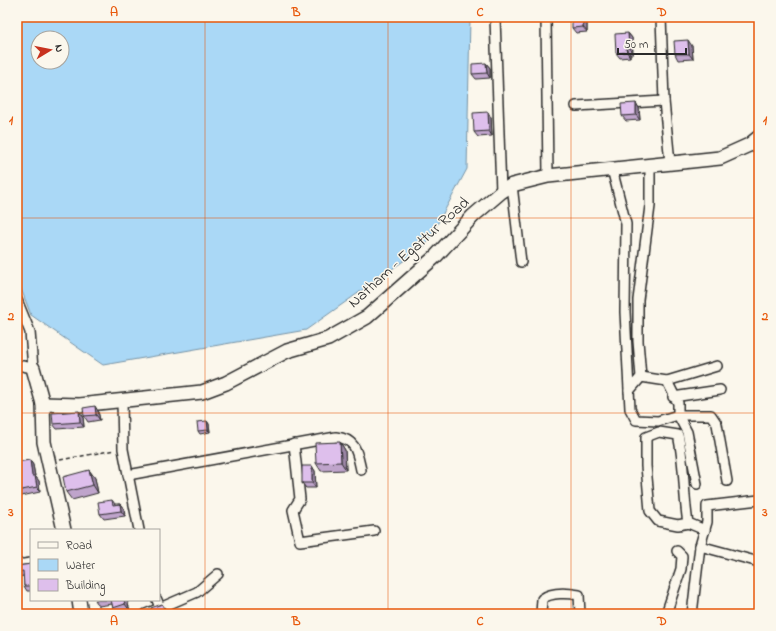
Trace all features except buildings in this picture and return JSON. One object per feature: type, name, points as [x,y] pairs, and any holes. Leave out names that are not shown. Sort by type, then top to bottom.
[{"type":"street","points":[[495,17],[501,192]]},
{"type":"street","points":[[546,17],[548,176]]},
{"type":"street","points":[[661,17],[664,101],[670,163]]},
{"type":"street","points":[[576,106],[664,101]]},
{"type":"street","name":"Natham - Egattur Road","points":[[43,404],[79,405],[202,392],[226,383],[287,351],[328,339],[347,330],[367,317],[424,266],[473,216],[501,192],[512,185],[548,176],[650,164],[720,158],[749,145],[759,137]]},
{"type":"street","points":[[629,391],[641,377],[638,341],[638,300],[650,206],[650,164]]},
{"type":"street","points":[[612,169],[626,224],[625,312],[630,409],[636,420],[658,421],[678,415],[711,415],[717,424],[727,481]]},
{"type":"street","points":[[512,185],[521,262]]},
{"type":"street","points":[[17,300],[30,332],[33,368],[43,404],[44,442],[64,529]]},
{"type":"street","points":[[17,365],[33,368]]},
{"type":"street","points":[[641,377],[667,381],[717,366]]},
{"type":"street","points":[[667,381],[673,398],[678,404],[678,415],[687,432],[697,484]]},
{"type":"street","points":[[673,398],[720,390]]},
{"type":"street","points":[[122,401],[123,449],[139,529]]},
{"type":"street","points":[[688,523],[685,502],[684,458],[678,435],[659,432],[646,437],[646,466],[650,511],[658,521],[678,525],[688,523],[704,530]]},
{"type":"street","points":[[128,475],[336,437],[346,438],[350,441],[357,454],[361,470]]},
{"type":"street","points":[[294,444],[300,499],[292,510],[300,541],[374,531]]},
{"type":"street","points":[[692,614],[700,546],[707,506],[759,500]]},
{"type":"street","points":[[700,546],[759,562]]},
{"type":"street","points":[[666,614],[681,569],[682,556],[677,551]]},
{"type":"street","points":[[17,565],[30,563]]},
{"type":"street","points":[[146,614],[159,604],[197,592],[218,574]]},
{"type":"street","points":[[541,614],[542,599],[547,595],[573,594],[579,595],[580,614]]},
{"type":"street","points":[[79,601],[81,614]]},
{"type":"path","points":[[48,462],[123,449]]},
{"type":"water","points":[[17,17],[470,17],[467,169],[426,245],[306,330],[103,365],[31,315],[17,278]]}]
